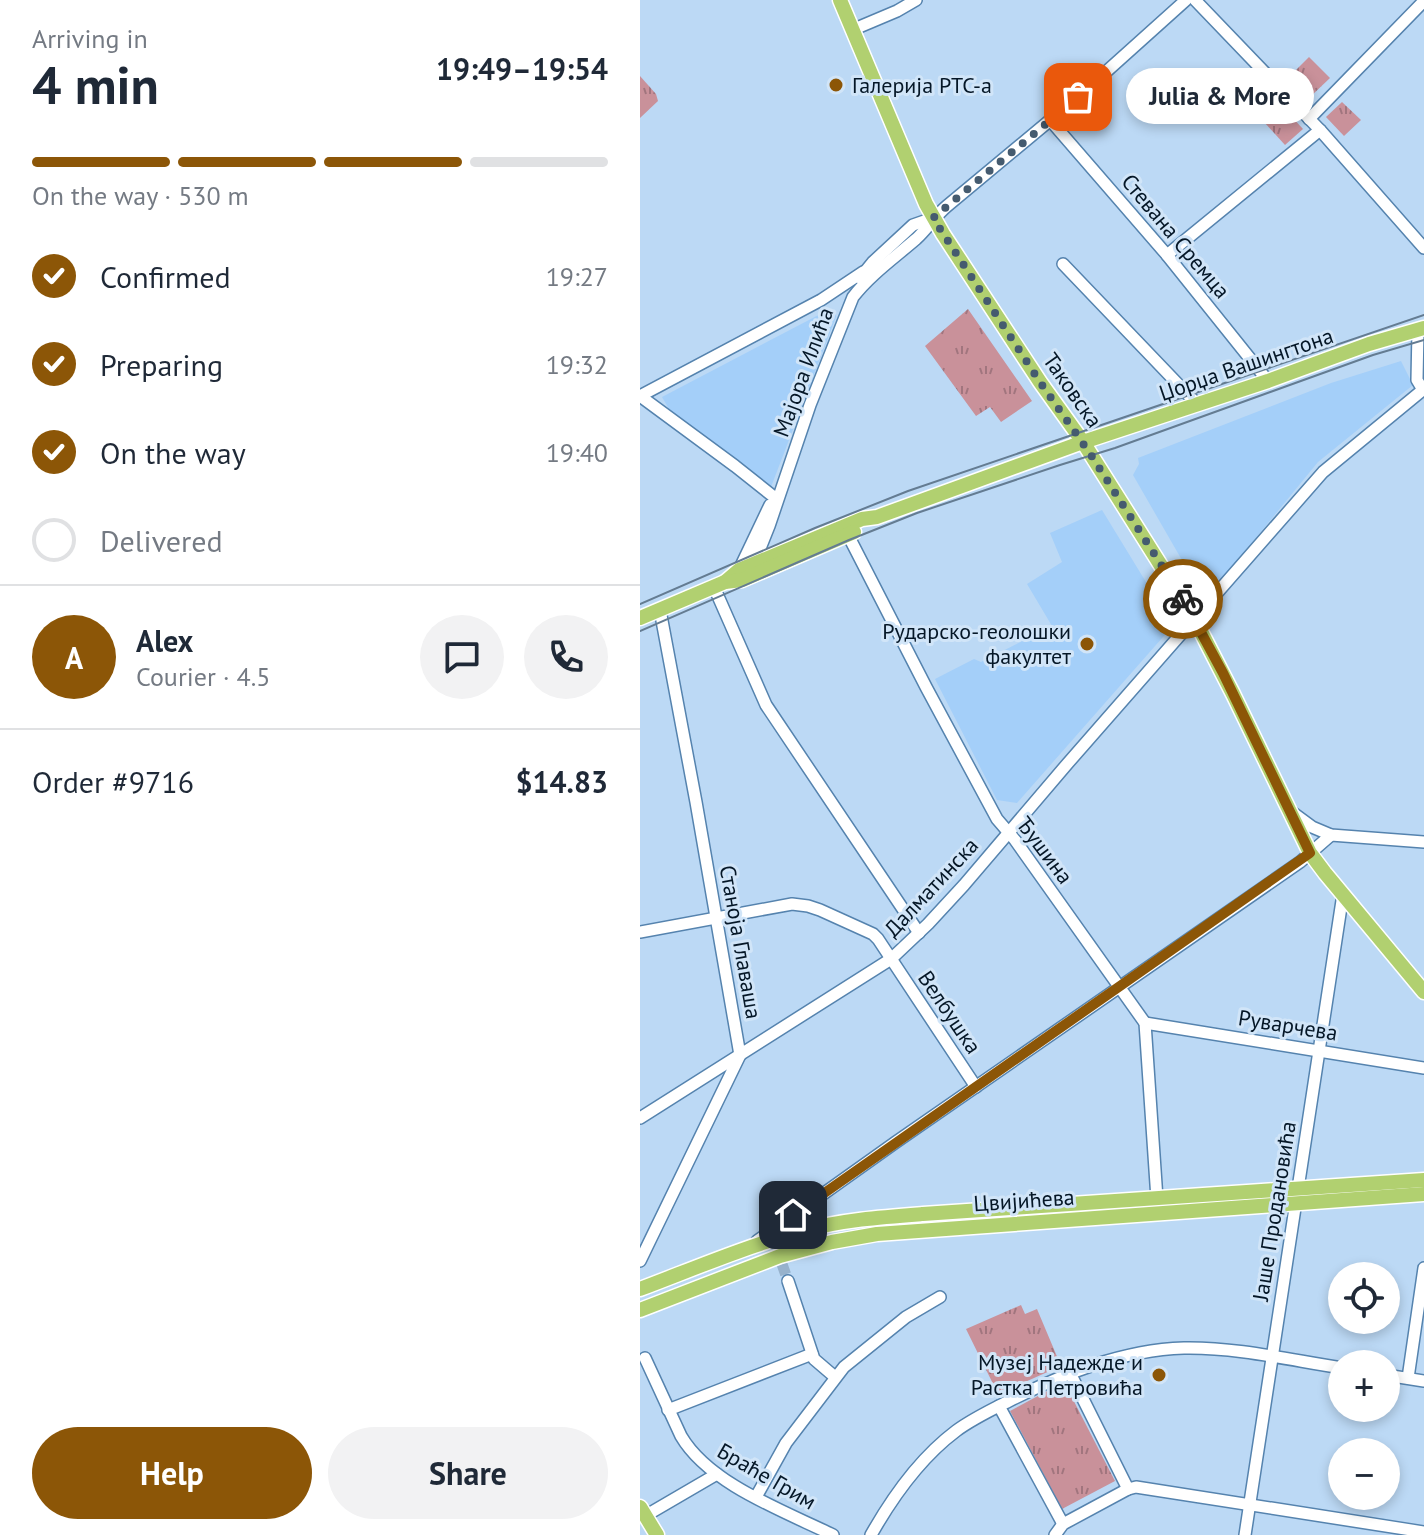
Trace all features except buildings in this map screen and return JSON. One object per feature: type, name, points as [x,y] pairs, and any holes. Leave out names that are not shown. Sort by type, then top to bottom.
[{"type":"main road","name":"Таковска","points":[[840,0],[933,218],[1083,442],[1194,618],[1310,853],[1424,992]]},
{"type":"main road","name":"Џорџа Вашингтона","points":[[877,517],[1083,442],[1421,329]]},
{"type":"main road","points":[[719,584],[742,580],[865,528],[877,517]]},
{"type":"main road","points":[[640,618],[719,584],[755,563],[862,519],[877,517]]},
{"type":"main road","name":"Цвијићева","points":[[640,1310],[781,1260],[854,1238],[1297,1197],[1424,1180]]},
{"type":"main road","name":"Цвијићева","points":[[640,1289],[747,1248],[803,1231],[883,1217],[1157,1199],[1424,1194]]},
{"type":"main road","points":[[643,1512],[657,1535]]},
{"type":"street","points":[[852,30],[916,0]]},
{"type":"street","points":[[821,300],[851,301],[873,275],[919,236],[933,218],[1186,0]]},
{"type":"street","points":[[1195,0],[1320,130],[1424,248]]},
{"type":"street","points":[[1309,119],[1422,3]]},
{"type":"street","name":"Стевана Сремца","points":[[1050,120],[1167,255],[1268,381]]},
{"type":"street","points":[[1167,255],[1320,130]]},
{"type":"street","points":[[774,497],[640,396],[821,300],[863,272],[913,225],[933,218]]},
{"type":"street","points":[[1063,264],[1197,404]]},
{"type":"street","name":"Мајора Илића","points":[[755,563],[810,405],[863,272]]},
{"type":"street","points":[[1421,329],[1417,380],[1424,390]]},
{"type":"street","name":"Далматинска","points":[[640,1118],[891,959],[919,933],[1323,472],[1424,390]]},
{"type":"street","name":"Мајора Илића","points":[[739,570],[791,462]]},
{"type":"street","name":"Ђушина","points":[[848,535],[997,819],[1145,1023]]},
{"type":"street","points":[[755,563],[743,574],[719,584],[766,705],[919,933]]},
{"type":"street","name":"Станоја Главаша","points":[[660,610],[740,1055]]},
{"type":"street","points":[[1289,810],[1305,824],[1331,835],[1424,842]]},
{"type":"street","points":[[747,1248],[1310,853],[1331,835]]},
{"type":"street","name":"Јаше Продановића","points":[[1245,1535],[1343,894]]},
{"type":"street","name":"Велбушка","points":[[640,932],[792,904],[808,906],[873,934],[884,945],[976,1087]]},
{"type":"street","points":[[1145,1023],[1157,1199]]},
{"type":"street","name":"Руварчева","points":[[1145,1023],[1424,1068]]},
{"type":"street","points":[[640,1261],[740,1055]]},
{"type":"street","points":[[1408,1378],[1424,1268]]},
{"type":"street","points":[[788,1281],[812,1354],[817,1363],[835,1377]]},
{"type":"street","points":[[756,1497],[786,1443],[835,1377],[906,1317],[940,1297]]},
{"type":"street","points":[[871,1535],[900,1489],[922,1462],[956,1431],[999,1406],[1070,1373],[1122,1357],[1167,1349],[1210,1349],[1328,1366]]},
{"type":"street","points":[[668,1410],[812,1354]]},
{"type":"street","name":"Браће Грим","points":[[645,1358],[688,1447],[705,1466],[756,1497],[833,1535]]},
{"type":"street","points":[[1070,1373],[1128,1489]]},
{"type":"street","points":[[1400,1377],[1424,1381]]},
{"type":"street","points":[[999,1406],[1063,1524]]},
{"type":"street","points":[[643,1512],[717,1474]]},
{"type":"street","points":[[1055,1535],[1063,1524],[1128,1489],[1139,1487],[1424,1532]]},
{"type":"shaded area","points":[[830,309],[836,312],[836,317],[771,487],[669,409],[662,397]]},
{"type":"shaded area","points":[[1401,361],[1413,385],[1318,462],[1219,583],[1198,588],[1133,475],[1139,464],[1138,458],[1331,383]]},
{"type":"shaded area","name":"Рударско-геолошки факултет","points":[[1102,510],[1171,623],[1170,629],[1017,803],[997,800],[935,679],[974,659],[981,662],[1052,626],[1027,584],[1062,562],[1050,533]]},
{"type":"green space","points":[[1309,57],[1330,78],[1309,98],[1289,77]]},
{"type":"green space","points":[[640,76],[656,94],[658,101],[640,118]]},
{"type":"green space","points":[[1271,94],[1303,129],[1285,145],[1254,111]]},
{"type":"green space","points":[[1342,102],[1361,120],[1344,136],[1326,117]]},
{"type":"green space","points":[[968,309],[1032,401],[1001,422],[990,407],[976,416],[925,346]]},
{"type":"green space","points":[[1021,1305],[1025,1314],[1037,1309],[1061,1366],[998,1394],[966,1329]]},
{"type":"green space","points":[[1064,1382],[1115,1481],[1062,1509],[1010,1411]]},
{"type":"tunnel","points":[[782,1264],[788,1281]]},
{"type":"tram line","points":[[640,604],[908,491],[1424,315]]},
{"type":"tram line","points":[[640,631],[917,513],[1115,448],[1373,355],[1424,340]]},
{"type":"way so far","points":[[1078,97],[933,218],[1183,599]]},
{"type":"place","name":"Галерија РТС-а","points":[[836,85]]},
{"type":"place","name":"Julia & More","points":[[1078,97]]},
{"type":"place","name":"Рударско-геолошки факултет","points":[[1087,644]]},
{"type":"place","name":"Музеј Надежде и Растка Петровића","points":[[1159,1375]]},
{"type":"route","points":[[793,1215],[1310,853],[1223,673],[1183,599]]}]
